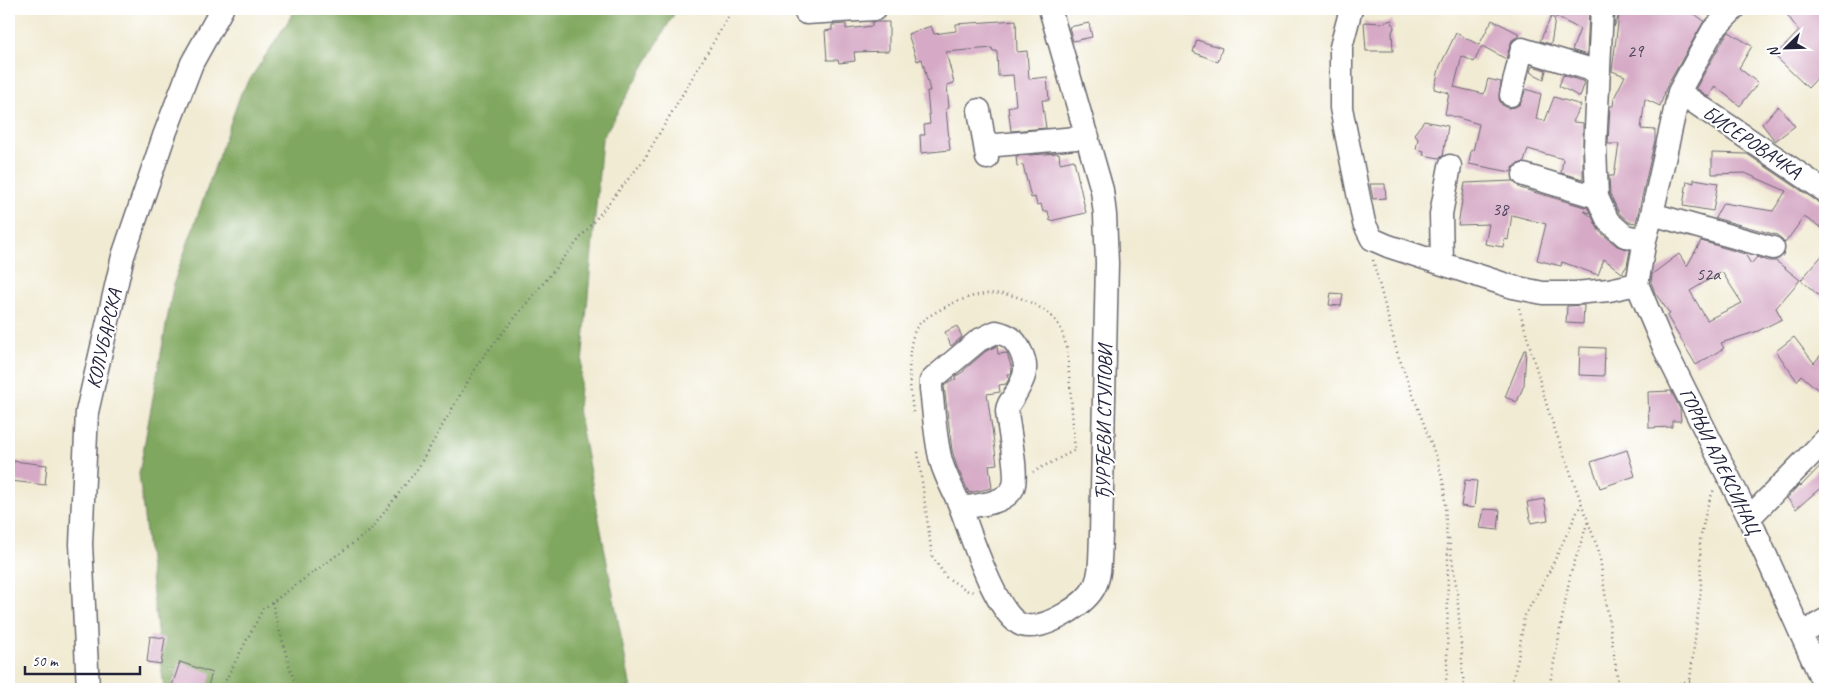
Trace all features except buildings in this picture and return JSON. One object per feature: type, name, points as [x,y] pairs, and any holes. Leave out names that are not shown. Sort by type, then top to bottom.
[{"type":"street","name":"КОЛУБАРСКА","points":[[88,689],[81,544],[87,412],[124,256],[164,136],[192,63],[222,9]]},
{"type":"street","points":[[806,13],[875,9]]},
{"type":"street","name":"ЂУРЂЕВИ СТУПОВИ","points":[[1014,482],[1007,408],[1026,372],[1024,358],[1018,344],[1009,334],[996,332],[979,340],[931,381],[940,459],[995,594],[1011,619],[1022,625],[1037,626],[1072,610],[1095,589],[1099,577],[1108,242],[1102,190],[1050,9]]},
{"type":"street","points":[[1351,9],[1341,47],[1341,108],[1364,223],[1372,239],[1513,287],[1543,293],[1609,290],[1637,284],[1645,240],[1679,92],[1713,30],[1734,9]]},
{"type":"street","points":[[1602,9],[1595,147],[1598,197],[1608,221],[1625,236],[1645,240]]},
{"type":"street","points":[[1511,95],[1522,49],[1599,72]]},
{"type":"street","name":"БИСЕРОВАЧКА","points":[[1679,92],[1825,191]]},
{"type":"street","points":[[980,110],[986,152],[1088,137]]},
{"type":"street","points":[[1442,263],[1441,214],[1450,166]]},
{"type":"street","points":[[1524,175],[1598,197]]},
{"type":"street","points":[[1652,214],[1773,248]]},
{"type":"street","name":"ГОРЊИ АЛЕКСИНАЦ","points":[[1637,284],[1664,350],[1749,518],[1823,683]]},
{"type":"street","points":[[1749,518],[1825,440]]},
{"type":"street","points":[[961,508],[995,501],[1006,496],[1014,486],[1014,482]]},
{"type":"street","points":[[1801,634],[1825,620]]},
{"type":"path","points":[[221,689],[263,610],[370,531],[418,468],[479,362],[643,161],[733,9]]},
{"type":"path","points":[[1371,251],[1397,352],[1438,462],[1444,486],[1448,560],[1447,672],[1445,689]]},
{"type":"path","points":[[1513,287],[1549,413],[1599,552],[1619,689]]},
{"type":"path","points":[[914,420],[909,382],[911,353],[915,332],[922,320],[955,301],[992,293],[1013,295],[1042,309],[1054,318],[1066,343],[1075,450],[1014,482]]},
{"type":"path","points":[[918,449],[932,556],[946,577],[968,591],[995,594]]},
{"type":"path","points":[[1689,689],[1701,588],[1700,540],[1706,507],[1725,470]]},
{"type":"path","points":[[1510,689],[1518,659],[1524,616],[1549,572],[1582,503]]},
{"type":"path","points":[[1446,521],[1456,591],[1464,689]]},
{"type":"path","points":[[1549,689],[1570,576],[1588,521]]},
{"type":"path","points":[[272,602],[290,669],[298,689]]},
{"type":"path","points":[[1655,689],[1690,681]]},
{"type":"green space","points":[[296,9],[677,9],[602,139],[578,409],[631,689],[164,689],[139,474],[174,282],[241,93]]}]
